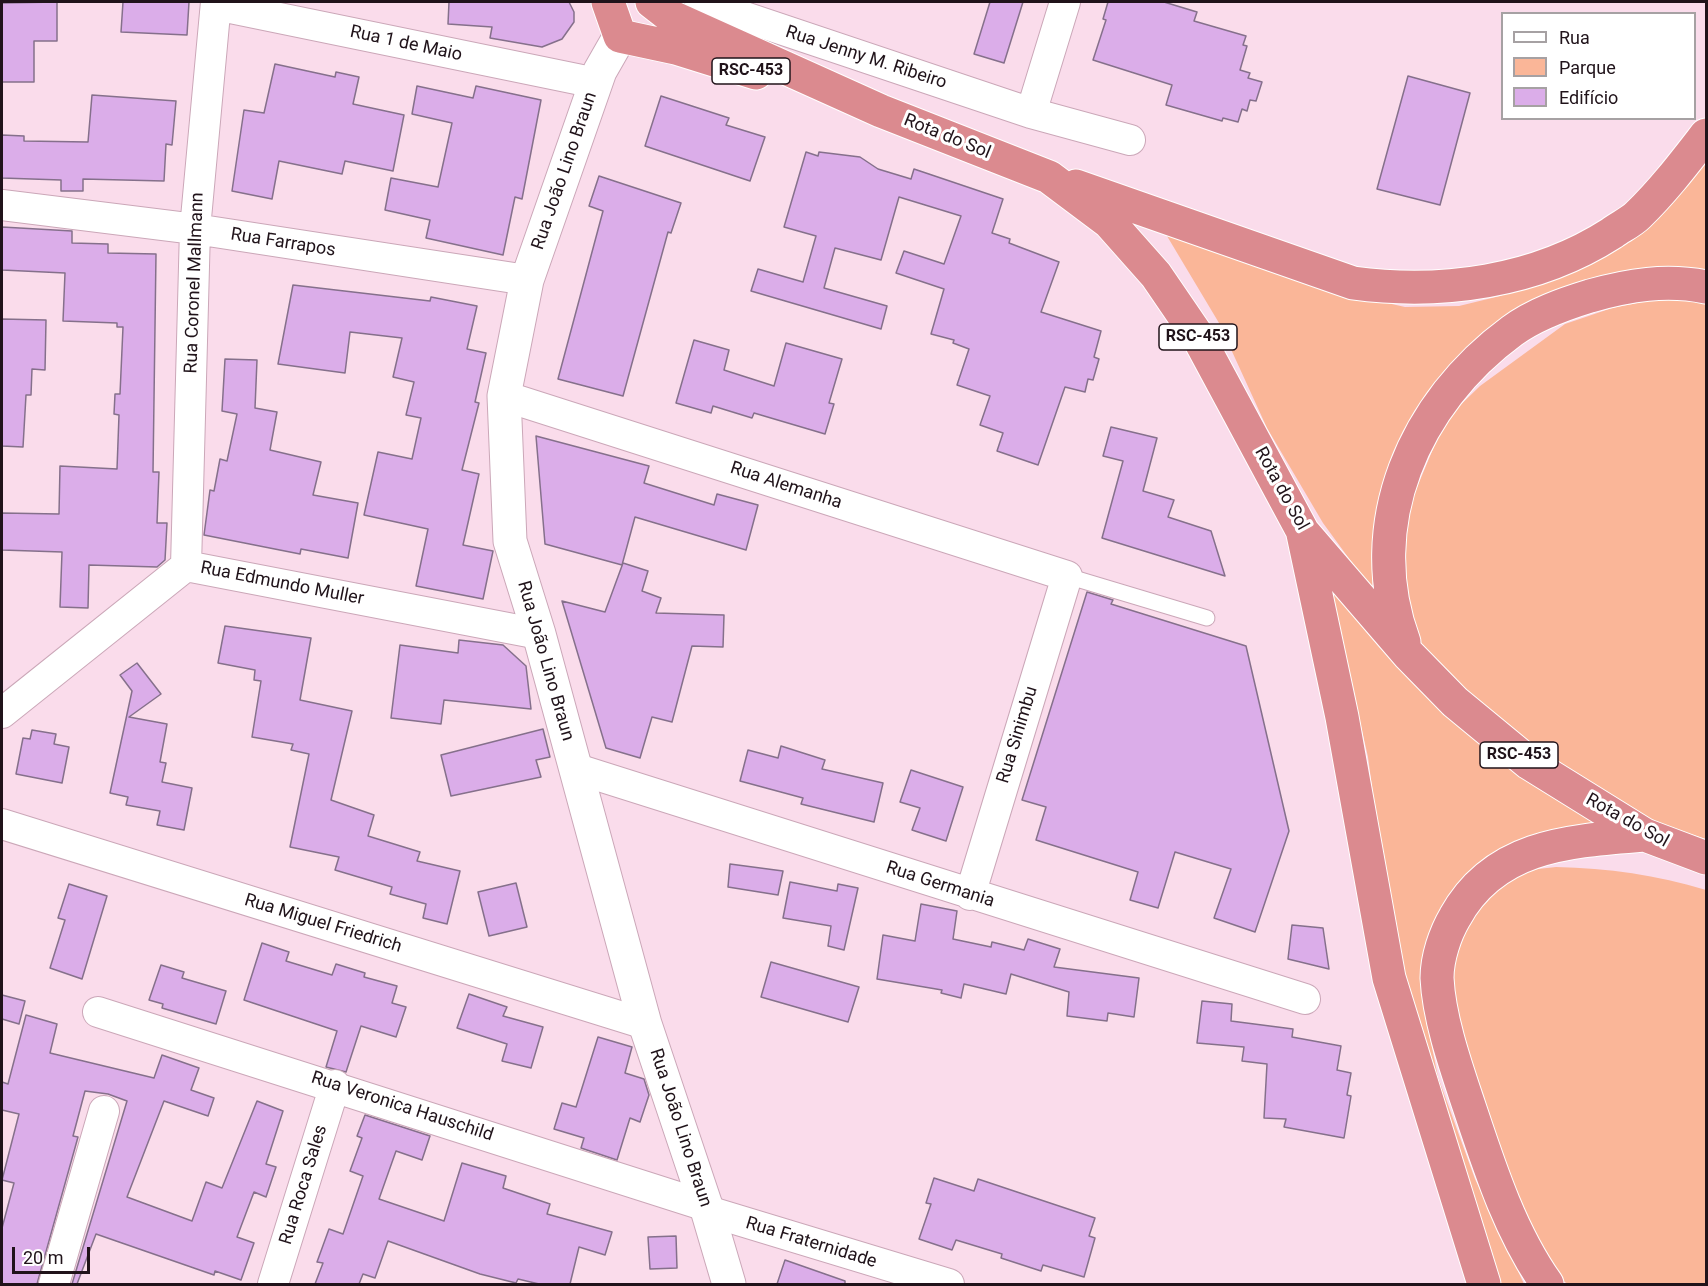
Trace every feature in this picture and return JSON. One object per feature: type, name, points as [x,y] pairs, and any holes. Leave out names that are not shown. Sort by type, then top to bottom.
[{"type":"highway","points":[[608,2],[620,36]]},
{"type":"highway","points":[[620,36],[632,2]]},
{"type":"highway","name":"Rota do Sol","points":[[652,2],[670,16],[776,61],[881,111],[1049,177],[1109,222],[1156,274],[1197,335],[1303,532],[1409,655],[1455,702],[1529,763],[1645,835],[1707,858]]},
{"type":"highway","points":[[620,36],[645,29],[658,30],[776,61]]},
{"type":"highway","name":"Rota do Sol","points":[[620,36],[676,48],[881,111]]},
{"type":"highway","points":[[1049,177],[1353,283],[1396,289],[1448,287],[1487,281],[1541,267],[1592,246],[1637,217],[1707,135]]},
{"type":"highway","points":[[1409,655],[1395,617],[1389,578],[1389,537],[1398,492],[1411,450],[1433,411],[1470,368],[1513,330],[1560,306],[1612,290],[1657,282],[1707,287]]},
{"type":"highway","points":[[1303,532],[1342,717],[1389,978],[1484,1284]]},
{"type":"highway","points":[[1547,1284],[1524,1247],[1486,1158],[1457,1068],[1437,977],[1446,934],[1464,900],[1483,880],[1520,856],[1569,841],[1645,835]]},
{"type":"street","name":"Rua Jenny M. Ribeiro","points":[[700,2],[1031,113],[1130,140]]},
{"type":"street","points":[[1031,113],[1065,2]]},
{"type":"street","name":"Rua 1 de Maio","points":[[216,3],[596,83]]},
{"type":"street","name":"Rua Coronel Mallmann","points":[[186,566],[195,229],[216,3]]},
{"type":"street","name":"Rua João Lino Braun","points":[[620,36],[596,83],[527,280],[504,396],[510,541],[577,769],[645,1023],[707,1209],[729,1284]]},
{"type":"street","name":"Rua Farrapos","points":[[2,205],[195,229],[527,280]]},
{"type":"street","name":"Rua Alemanha","points":[[504,396],[1067,576]]},
{"type":"street","name":"Rua Edmundo Muller","points":[[2,713],[186,566],[539,634]]},
{"type":"street","name":"Rua Sinimbu","points":[[970,895],[1067,576]]},
{"type":"street","name":"Rua Germania","points":[[577,769],[1305,999]]},
{"type":"street","name":"Rua Miguel Friedrich","points":[[2,824],[645,1023]]},
{"type":"street","name":"Rua Veronica Hauschild","points":[[98,1012],[335,1085],[707,1209]]},
{"type":"street","name":"Rua Roca Sales","points":[[273,1284],[335,1085]]},
{"type":"street","points":[[54,1284],[104,1111]]},
{"type":"street","name":"Rua Fraternidade","points":[[707,1209],[949,1284]]},
{"type":"lane","points":[[1067,576],[1207,618]]},
{"type":"green space","points":[[1706,158],[1706,278],[1649,274],[1468,360],[1374,569],[1372,590],[1323,523],[1267,428],[1219,323],[1164,231],[1352,295],[1405,307],[1459,306],[1500,296],[1614,251],[1650,225]]},
{"type":"green space","points":[[1662,298],[1706,303],[1706,839],[1626,814],[1527,754],[1421,651],[1405,610],[1397,544],[1408,509],[1445,420],[1480,386],[1565,324],[1612,308]]},
{"type":"green space","points":[[1329,585],[1389,658],[1448,717],[1508,765],[1593,823],[1485,867],[1425,1013],[1438,1077],[1475,1179],[1524,1284],[1490,1284],[1401,1003],[1368,757]]},
{"type":"green space","points":[[1556,867],[1632,873],[1706,890],[1706,1284],[1568,1284],[1557,1277],[1498,1166],[1448,979],[1470,915],[1520,871]]},
{"type":"building","points":[[57,2],[57,41],[34,41],[34,82],[2,82],[2,3]]},
{"type":"building","points":[[123,2],[189,2],[187,35],[121,32]]},
{"type":"building","points":[[449,2],[569,2],[574,12],[574,22],[562,39],[542,47],[490,38],[492,27],[448,24]]},
{"type":"building","points":[[990,2],[1023,2],[1004,63],[974,54]]},
{"type":"building","points":[[1108,2],[1164,2],[1197,12],[1194,21],[1246,36],[1243,45],[1247,46],[1240,70],[1250,73],[1248,78],[1262,82],[1256,101],[1250,100],[1247,111],[1242,109],[1238,122],[1223,118],[1222,121],[1166,105],[1172,85],[1093,60],[1106,20],[1103,19]]},
{"type":"building","points":[[275,64],[335,77],[336,72],[359,77],[353,104],[404,115],[393,171],[345,161],[342,174],[279,161],[272,199],[232,191],[244,110],[264,113]]},
{"type":"building","points":[[1408,76],[1470,93],[1440,205],[1377,189]]},
{"type":"building","points":[[417,86],[473,98],[476,86],[541,100],[522,199],[515,197],[503,255],[426,238],[430,220],[385,210],[391,178],[438,187],[452,123],[412,114]]},
{"type":"building","points":[[92,95],[176,101],[172,145],[166,144],[164,181],[83,179],[83,191],[61,191],[61,180],[2,178],[2,135],[24,136],[24,141],[88,142]]},
{"type":"building","points":[[661,96],[729,118],[726,125],[765,137],[750,181],[645,146]]},
{"type":"building","points":[[806,152],[818,156],[819,152],[860,157],[878,169],[911,179],[914,169],[1003,199],[992,233],[1010,239],[1009,243],[1059,262],[1041,312],[1101,331],[1094,357],[1099,359],[1093,380],[1088,379],[1085,392],[1065,387],[1038,465],[997,451],[1003,433],[980,425],[990,396],[957,385],[969,349],[953,343],[954,340],[931,334],[944,289],[896,273],[904,251],[944,264],[961,216],[899,197],[881,260],[835,248],[824,288],[887,306],[881,329],[751,291],[758,269],[803,282],[816,236],[784,227]]},
{"type":"building","points":[[599,176],[681,203],[671,233],[668,232],[623,396],[558,379],[603,211],[589,206]]},
{"type":"building","points":[[2,227],[72,231],[72,243],[108,244],[108,253],[156,254],[153,472],[159,472],[157,523],[167,523],[165,560],[157,567],[89,565],[88,608],[60,607],[62,552],[2,550],[2,513],[59,514],[60,466],[117,469],[119,415],[114,414],[115,394],[120,394],[123,327],[117,327],[117,323],[63,321],[65,273],[2,270]]},
{"type":"building","points":[[293,285],[430,301],[431,297],[477,306],[467,349],[486,353],[475,402],[479,403],[462,470],[479,474],[463,545],[493,551],[483,599],[416,586],[428,529],[364,515],[378,452],[412,459],[421,418],[406,415],[414,382],[393,377],[402,338],[350,332],[345,373],[278,364]]},
{"type":"building","points":[[2,319],[46,320],[45,370],[32,369],[31,395],[26,395],[23,447],[2,446]]},
{"type":"building","points":[[694,340],[729,350],[724,370],[774,386],[786,343],[842,359],[829,403],[834,404],[825,434],[754,413],[752,418],[713,406],[711,413],[676,403]]},
{"type":"building","points":[[225,359],[257,360],[255,408],[277,412],[270,450],[321,462],[313,495],[358,503],[348,558],[301,549],[300,554],[204,535],[210,490],[214,491],[220,459],[227,461],[237,414],[222,411]]},
{"type":"building","points":[[1111,427],[1157,438],[1143,491],[1174,500],[1168,517],[1211,531],[1225,576],[1102,538],[1123,461],[1103,456]]},
{"type":"building","points":[[536,436],[649,466],[644,483],[714,505],[717,494],[758,505],[746,550],[635,517],[622,565],[545,544]]},
{"type":"building","points":[[623,563],[648,571],[642,591],[661,598],[656,613],[724,615],[723,647],[692,646],[672,722],[652,717],[640,758],[606,748],[562,601],[605,612]]},
{"type":"building","points":[[1087,592],[1113,600],[1111,604],[1246,646],[1289,831],[1255,932],[1214,918],[1231,869],[1175,852],[1158,908],[1130,900],[1138,872],[1036,840],[1046,807],[1022,800]]},
{"type":"building","points":[[225,626],[311,638],[300,700],[352,711],[331,800],[374,815],[368,836],[420,852],[417,861],[460,871],[447,924],[423,918],[426,904],[390,894],[392,887],[335,870],[339,857],[290,847],[309,754],[291,750],[293,744],[252,737],[261,681],[254,680],[255,670],[218,663]]},
{"type":"building","points":[[459,640],[503,645],[526,666],[531,709],[444,700],[441,724],[391,718],[400,645],[458,653]]},
{"type":"building","points":[[137,663],[161,694],[129,717],[167,724],[160,762],[166,763],[162,782],[192,788],[184,830],[157,825],[160,811],[126,805],[128,797],[110,793],[132,691],[120,675]]},
{"type":"building","points":[[543,729],[550,757],[536,760],[541,777],[451,796],[441,755]]},
{"type":"building","points":[[32,730],[56,734],[54,744],[69,747],[62,783],[16,774],[23,738],[30,739]]},
{"type":"building","points":[[781,746],[825,760],[822,769],[883,783],[874,822],[801,804],[803,798],[740,781],[748,750],[778,758]]},
{"type":"building","points":[[911,770],[963,787],[946,841],[912,830],[920,808],[900,802]]},
{"type":"building","points":[[730,864],[783,871],[778,895],[728,887]]},
{"type":"building","points":[[790,882],[837,891],[838,884],[858,888],[844,950],[828,946],[831,926],[783,918]]},
{"type":"building","points":[[516,883],[527,927],[489,936],[478,892]]},
{"type":"building","points":[[69,884],[107,896],[82,979],[50,968],[65,920],[58,918]]},
{"type":"building","points":[[921,904],[957,911],[953,939],[991,947],[992,942],[1024,950],[1028,939],[1060,949],[1054,967],[1139,978],[1134,1017],[1108,1013],[1107,1021],[1067,1016],[1069,992],[1011,974],[1006,994],[964,984],[961,998],[941,993],[942,990],[877,979],[883,935],[915,941]]},
{"type":"building","points":[[1292,925],[1323,928],[1329,969],[1288,959]]},
{"type":"building","points":[[262,943],[289,952],[286,961],[332,975],[336,964],[365,973],[364,977],[397,986],[392,1003],[406,1007],[396,1037],[361,1026],[346,1072],[326,1067],[337,1031],[244,1000]]},
{"type":"building","points":[[771,962],[859,987],[848,1022],[761,997]]},
{"type":"building","points":[[161,965],[184,972],[182,978],[226,991],[216,1024],[162,1008],[163,1004],[149,1000]]},
{"type":"building","points":[[469,994],[507,1007],[503,1016],[543,1027],[531,1068],[502,1061],[507,1044],[457,1028]]},
{"type":"building","points":[[2,995],[25,1001],[19,1024],[2,1019]]},
{"type":"building","points":[[1202,1001],[1232,1004],[1231,1021],[1293,1029],[1292,1037],[1341,1046],[1337,1070],[1351,1073],[1347,1095],[1351,1096],[1344,1138],[1284,1127],[1286,1119],[1264,1118],[1267,1064],[1242,1061],[1244,1047],[1197,1043]]},
{"type":"building","points":[[26,1015],[57,1024],[50,1053],[154,1078],[162,1055],[199,1068],[191,1090],[214,1098],[208,1116],[164,1101],[127,1197],[192,1221],[206,1182],[222,1188],[257,1101],[283,1111],[266,1164],[276,1167],[266,1197],[254,1192],[237,1237],[254,1243],[241,1280],[215,1271],[214,1275],[96,1234],[77,1284],[72,1284],[127,1101],[108,1094],[85,1091],[73,1136],[78,1137],[37,1284],[2,1284],[2,1228],[14,1183],[2,1180],[19,1114],[2,1110],[2,1082],[8,1084]]},
{"type":"building","points":[[598,1037],[632,1047],[625,1073],[644,1079],[649,1095],[640,1122],[630,1118],[617,1160],[581,1148],[584,1138],[554,1129],[562,1103],[576,1107]]},
{"type":"building","points":[[365,1115],[430,1136],[422,1160],[396,1151],[379,1199],[444,1221],[462,1163],[506,1176],[503,1188],[550,1204],[547,1214],[612,1232],[605,1255],[579,1247],[570,1284],[539,1284],[518,1279],[516,1283],[480,1274],[388,1241],[375,1278],[363,1274],[359,1284],[315,1284],[323,1263],[317,1262],[329,1229],[343,1234],[363,1176],[350,1171],[362,1138],[357,1136]]},
{"type":"building","points":[[934,1178],[974,1191],[978,1179],[1095,1218],[1089,1236],[1095,1238],[1084,1277],[1043,1265],[1041,1271],[1001,1258],[1002,1254],[956,1240],[952,1250],[919,1239],[931,1204],[926,1203]]},
{"type":"building","points":[[676,1236],[677,1268],[650,1269],[648,1237]]},
{"type":"building","points":[[785,1260],[845,1281],[845,1284],[777,1284]]}]
